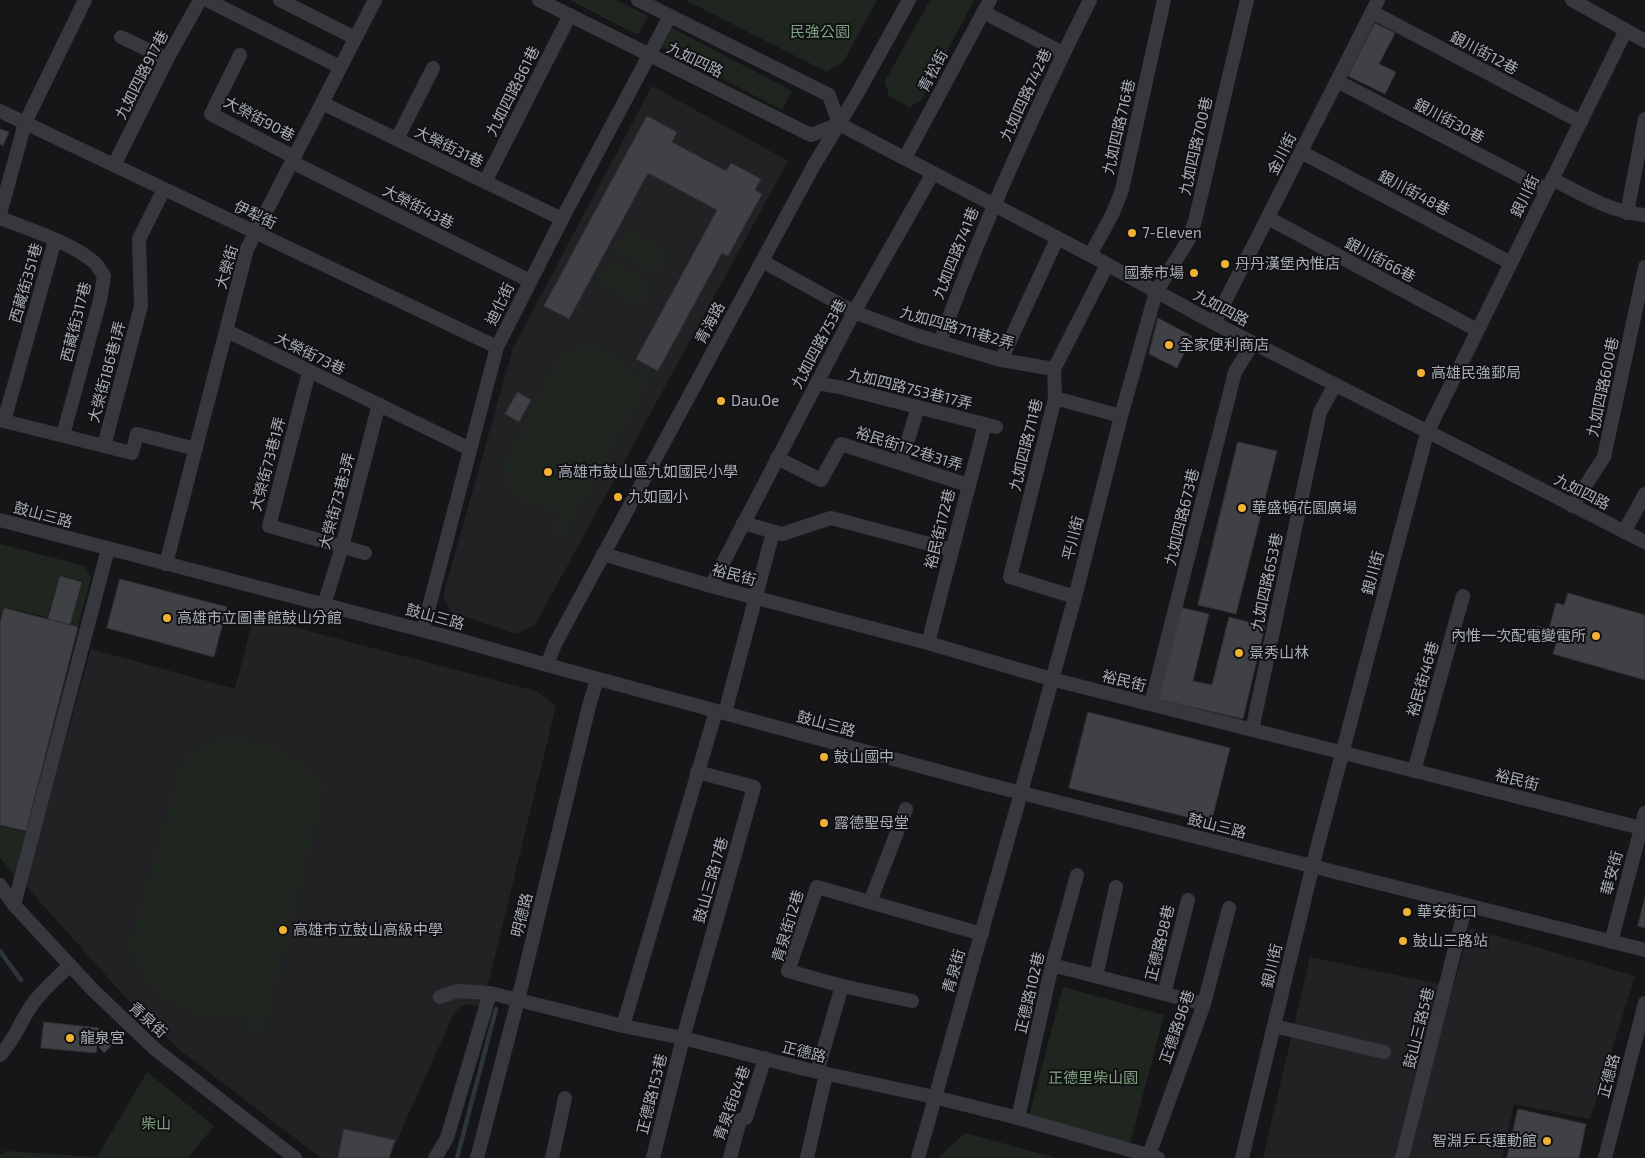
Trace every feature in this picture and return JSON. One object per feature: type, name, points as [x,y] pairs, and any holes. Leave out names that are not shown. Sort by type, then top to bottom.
[{"type":"street","points":[[0,216],[24,123],[85,0]]},
{"type":"street","name":"九如四路917巷","points":[[114,165],[167,59],[200,0]]},
{"type":"street","points":[[207,0],[340,67]]},
{"type":"street","points":[[280,0],[355,38]]},
{"type":"street","name":"大榮街","points":[[166,564],[247,249],[375,0]]},
{"type":"street","name":"九如四路","points":[[539,0],[811,135],[839,124]]},
{"type":"street","name":"九如四路","points":[[638,0],[829,95],[839,124],[1090,255],[1214,323],[1645,542]]},
{"type":"street","name":"青海路","points":[[547,665],[554,644],[762,261],[909,0]]},
{"type":"street","name":"九如四路742巷","points":[[993,205],[1063,53],[1090,0]]},
{"type":"street","name":"九如四路716巷","points":[[1090,255],[1112,215],[1122,190],[1164,0]]},
{"type":"street","name":"九如四路700巷","points":[[1156,292],[1189,239],[1195,221],[1247,0]]},
{"type":"street","points":[[1572,0],[1645,41]]},
{"type":"street","points":[[986,6],[1063,53]]},
{"type":"street","name":"青松街","points":[[905,158],[986,6]]},
{"type":"street","name":"金川街","points":[[1214,323],[1375,6]]},
{"type":"street","name":"銀川街12巷","points":[[1375,6],[1580,122]]},
{"type":"street","name":"九如四路861巷","points":[[485,182],[570,15]]},
{"type":"street","name":"迪化街","points":[[423,630],[497,348],[562,219],[670,16]]},
{"type":"street","name":"銀川街","points":[[1242,1158],[1312,866],[1427,432],[1626,30]]},
{"type":"street","points":[[121,37],[167,59]]},
{"type":"street","name":"大榮街90巷","points":[[240,55],[211,114],[293,159]]},
{"type":"street","points":[[397,139],[433,68]]},
{"type":"street","name":"銀川街30巷","points":[[1337,81],[1549,185],[1610,208],[1627,213],[1645,215]]},
{"type":"street","name":"大榮街31巷","points":[[322,103],[562,219]]},
{"type":"street","name":"伊犁街","points":[[0,111],[497,348]]},
{"type":"street","points":[[1627,213],[1645,119]]},
{"type":"street","name":"銀川街48巷","points":[[1302,152],[1510,263]]},
{"type":"street","name":"大榮街43巷","points":[[293,159],[530,281]]},
{"type":"street","name":"九如四路753巷","points":[[711,586],[854,312],[933,172]]},
{"type":"street","name":"大榮街186巷1弄","points":[[104,446],[141,306],[140,240],[164,189]]},
{"type":"street","name":"九如四路741巷","points":[[940,342],[993,205]]},
{"type":"street","name":"西藏街317巷","points":[[0,216],[78,252],[96,264],[104,276],[100,300],[63,435]]},
{"type":"street","name":"銀川街66巷","points":[[1268,218],[1477,330]]},
{"type":"street","points":[[1001,360],[1057,239]]},
{"type":"street","name":"西藏街351巷","points":[[55,240],[2,421],[132,453],[137,434],[196,449]]},
{"type":"street","name":"九如四路711巷2弄","points":[[762,261],[854,312],[940,342],[1001,360],[1054,369]]},
{"type":"street","name":"九如四路711巷","points":[[1075,597],[1010,577],[1055,398],[1054,369],[1108,265]]},
{"type":"street","name":"九如四路600巷","points":[[1572,506],[1604,457],[1645,267]]},
{"type":"street","name":"平川街","points":[[1021,793],[1075,597],[1121,416],[1156,292]]},
{"type":"street","name":"大榮街73巷","points":[[227,331],[470,449]]},
{"type":"street","name":"九如四路673巷","points":[[1152,704],[1235,372],[1253,343]]},
{"type":"street","name":"大榮街73巷1弄","points":[[309,372],[269,526],[364,553]]},
{"type":"street","name":"九如四路753巷17弄","points":[[816,383],[990,426]]},
{"type":"street","name":"九如四路653巷","points":[[1252,730],[1320,412],[1335,385]]},
{"type":"street","points":[[1055,398],[1121,416]]},
{"type":"street","name":"大榮街73巷3弄","points":[[324,605],[342,547],[379,404]]},
{"type":"street","points":[[901,463],[918,407]]},
{"type":"street","name":"裕民街172巷","points":[[928,643],[968,485],[990,426]]},
{"type":"street","name":"裕民街172巷31弄","points":[[777,458],[821,480],[841,444],[968,485]]},
{"type":"street","points":[[1624,532],[1645,494]]},
{"type":"street","points":[[743,523],[782,534],[831,518],[952,550]]},
{"type":"street","name":"鼓山三路","points":[[0,520],[423,630],[597,679],[1021,793],[1645,950]]},
{"type":"street","points":[[623,1026],[697,772],[720,712],[773,532]]},
{"type":"street","points":[[14,906],[108,549]]},
{"type":"street","name":"裕民街","points":[[603,554],[711,586],[928,643],[1052,679],[1341,754],[1641,828]]},
{"type":"street","name":"裕民街46巷","points":[[1414,771],[1463,596]]},
{"type":"street","name":"明德路","points":[[477,1158],[597,679]]},
{"type":"street","name":"鼓山三路17巷","points":[[683,1038],[754,787],[697,772]]},
{"type":"street","name":"青泉街","points":[[918,1158],[1021,793]]},
{"type":"street","points":[[870,902],[906,809]]},
{"type":"street","name":"華安街","points":[[1611,942],[1645,813]]},
{"type":"street","name":"正德路102巷","points":[[1018,1118],[1052,965],[1077,876]]},
{"type":"street","name":"青泉街","points":[[0,886],[14,906],[104,1002],[155,1049],[295,1158]]},
{"type":"street","name":"青泉街12巷","points":[[842,986],[788,971],[817,887],[982,934]]},
{"type":"street","points":[[1096,976],[1116,887]]},
{"type":"street","name":"正德路98巷","points":[[1164,994],[1188,900]]},
{"type":"street","name":"鼓山三路5巷","points":[[1402,1158],[1466,905]]},
{"type":"street","name":"正德路96巷","points":[[1153,1157],[1204,1004],[1229,908]]},
{"type":"street","points":[[0,1055],[11,1042],[22,1020],[35,1001],[70,965]]},
{"type":"street","points":[[1052,965],[1204,1004]]},
{"type":"street","points":[[807,1158],[821,1073],[842,986],[912,1001]]},
{"type":"street","name":"正德路","points":[[440,997],[457,991],[490,993],[623,1026],[683,1038],[821,1073],[934,1097],[1018,1118],[1153,1157]]},
{"type":"street","points":[[435,1158],[447,1138],[490,993]]},
{"type":"street","name":"正德路","points":[[1605,1158],[1645,1003]]},
{"type":"street","points":[[1274,1026],[1384,1052]]},
{"type":"street","name":"正德路153巷","points":[[653,1158],[683,1038]]},
{"type":"street","name":"青泉街84巷","points":[[730,1158],[740,1120],[746,1118],[765,1058]]},
{"type":"street","points":[[552,1158],[565,1098]]},
{"type":"shaded area","name":"高雄市鼓山區九如國民小學","points":[[652,86],[788,161],[535,625],[516,634],[451,612],[443,596],[513,348]]},
{"type":"shaded area","name":"高雄市立鼓山高級中學","points":[[259,618],[536,691],[556,706],[490,976],[480,1006],[469,1004],[460,1007],[454,1013],[389,1158],[321,1158],[181,1051],[128,1000],[25,885],[91,649],[235,689],[253,619]]},
{"type":"shaded area","points":[[1470,928],[1635,976],[1590,1119],[1514,1104],[1502,1158],[1263,1158],[1310,957],[1453,987]]},
{"type":"green space","points":[[570,0],[616,0],[648,16],[638,35]]},
{"type":"green space","name":"民強公園","points":[[685,0],[877,0],[843,62],[827,72]]},
{"type":"green space","points":[[930,0],[974,0],[921,101],[909,107],[889,96],[885,81]]},
{"type":"green space","points":[[672,28],[792,91],[782,110],[662,47]]},
{"type":"green space","points":[[627,229],[669,252],[656,275],[614,252]]},
{"type":"green space","points":[[610,259],[653,283],[640,307],[597,283]]},
{"type":"green space","points":[[592,346],[613,352],[627,365],[634,379],[641,368],[653,375],[563,538],[550,530],[561,509],[537,507],[516,495],[507,482],[504,467],[505,458],[558,360],[574,350]]},
{"type":"green space","points":[[0,544],[85,566],[91,578],[78,626],[71,624],[83,581],[59,575],[47,617],[3,607],[0,618]]},
{"type":"green space","points":[[217,738],[245,740],[271,746],[294,758],[313,779],[327,780],[263,1032],[246,1029],[249,1015],[210,1018],[193,1014],[176,1006],[149,982],[129,948],[182,758]]},
{"type":"green space","points":[[0,826],[26,832],[15,876],[0,858]]},
{"type":"green space","name":"正德里柴山園","points":[[1063,987],[1164,1015],[1130,1144],[1029,1116]]},
{"type":"green space","name":"柴山","points":[[147,1072],[214,1126],[188,1158],[0,1158],[0,1155],[5,1151],[97,1157]]},
{"type":"green space","points":[[965,1133],[1056,1158],[938,1158]]},
{"type":"building","points":[[1375,23],[1395,33],[1379,64],[1396,72],[1385,94],[1348,76]]},
{"type":"building","points":[[647,116],[677,132],[672,142],[726,171],[731,163],[761,179],[755,190],[762,194],[728,256],[722,253],[658,371],[636,359],[717,210],[648,173],[569,319],[544,306]]},
{"type":"building","points":[[0,129],[9,132],[3,146],[0,144]]},
{"type":"building","name":"全家便利商店","points":[[1158,318],[1192,336],[1177,368],[1149,354]]},
{"type":"building","points":[[518,392],[531,400],[519,422],[505,414]]},
{"type":"building","name":"華盛頓花園廣場","points":[[1238,442],[1277,451],[1236,614],[1198,605]]},
{"type":"building","points":[[60,576],[82,582],[70,625],[48,619]]},
{"type":"building","name":"高雄市立圖書館鼓山分館","points":[[120,579],[227,607],[214,657],[107,628]]},
{"type":"building","name":"內惟一次配電變電所","points":[[1568,593],[1645,615],[1645,680],[1553,654],[1557,639],[1535,633],[1537,626],[1549,629],[1556,603],[1564,605]]},
{"type":"building","name":"景秀山林","points":[[1179,607],[1209,614],[1193,681],[1212,685],[1229,617],[1265,626],[1243,719],[1157,699]]},
{"type":"building","points":[[4,608],[78,627],[26,831],[0,825],[0,623]]},
{"type":"building","points":[[1088,712],[1230,748],[1211,823],[1069,788]]},
{"type":"building","points":[[1645,897],[1645,928],[1638,926]]},
{"type":"building","name":"龍泉宮","points":[[44,1022],[99,1028],[96,1053],[41,1048]]},
{"type":"building","points":[[110,1036],[115,1042],[104,1053],[99,1047]]},
{"type":"building","name":"智淵乒乓運動館","points":[[1518,1109],[1586,1124],[1579,1158],[1507,1158]]},
{"type":"building","points":[[344,1129],[395,1140],[389,1158],[338,1158]]},
{"type":"waterway","points":[[0,951],[21,980]]},
{"type":"waterway","points":[[457,1158],[496,1009]]},
{"type":"place","name":"7-Eleven","points":[[1132,233]]},
{"type":"place","name":"丹丹漢堡內惟店","points":[[1225,264]]},
{"type":"place","name":"國泰市場","points":[[1194,273]]},
{"type":"place","name":"全家便利商店","points":[[1169,345]]},
{"type":"place","name":"高雄民強郵局","points":[[1421,373]]},
{"type":"place","name":"Dau.Oe","points":[[721,401]]},
{"type":"place","name":"高雄市鼓山區九如國民小學","points":[[548,472]]},
{"type":"place","name":"九如國小","points":[[618,497]]},
{"type":"place","name":"華盛頓花園廣場","points":[[1242,508]]},
{"type":"place","name":"高雄市立圖書館鼓山分館","points":[[167,618]]},
{"type":"place","name":"內惟一次配電變電所","points":[[1596,636]]},
{"type":"place","name":"景秀山林","points":[[1239,653]]},
{"type":"place","name":"鼓山國中","points":[[824,757]]},
{"type":"place","name":"露德聖母堂","points":[[824,823]]},
{"type":"place","name":"華安街口","points":[[1407,912]]},
{"type":"place","name":"高雄市立鼓山高級中學","points":[[283,930]]},
{"type":"place","name":"鼓山三路站","points":[[1403,941]]},
{"type":"place","name":"龍泉宮","points":[[70,1038]]},
{"type":"place","name":"智淵乒乓運動館","points":[[1547,1141]]}]
